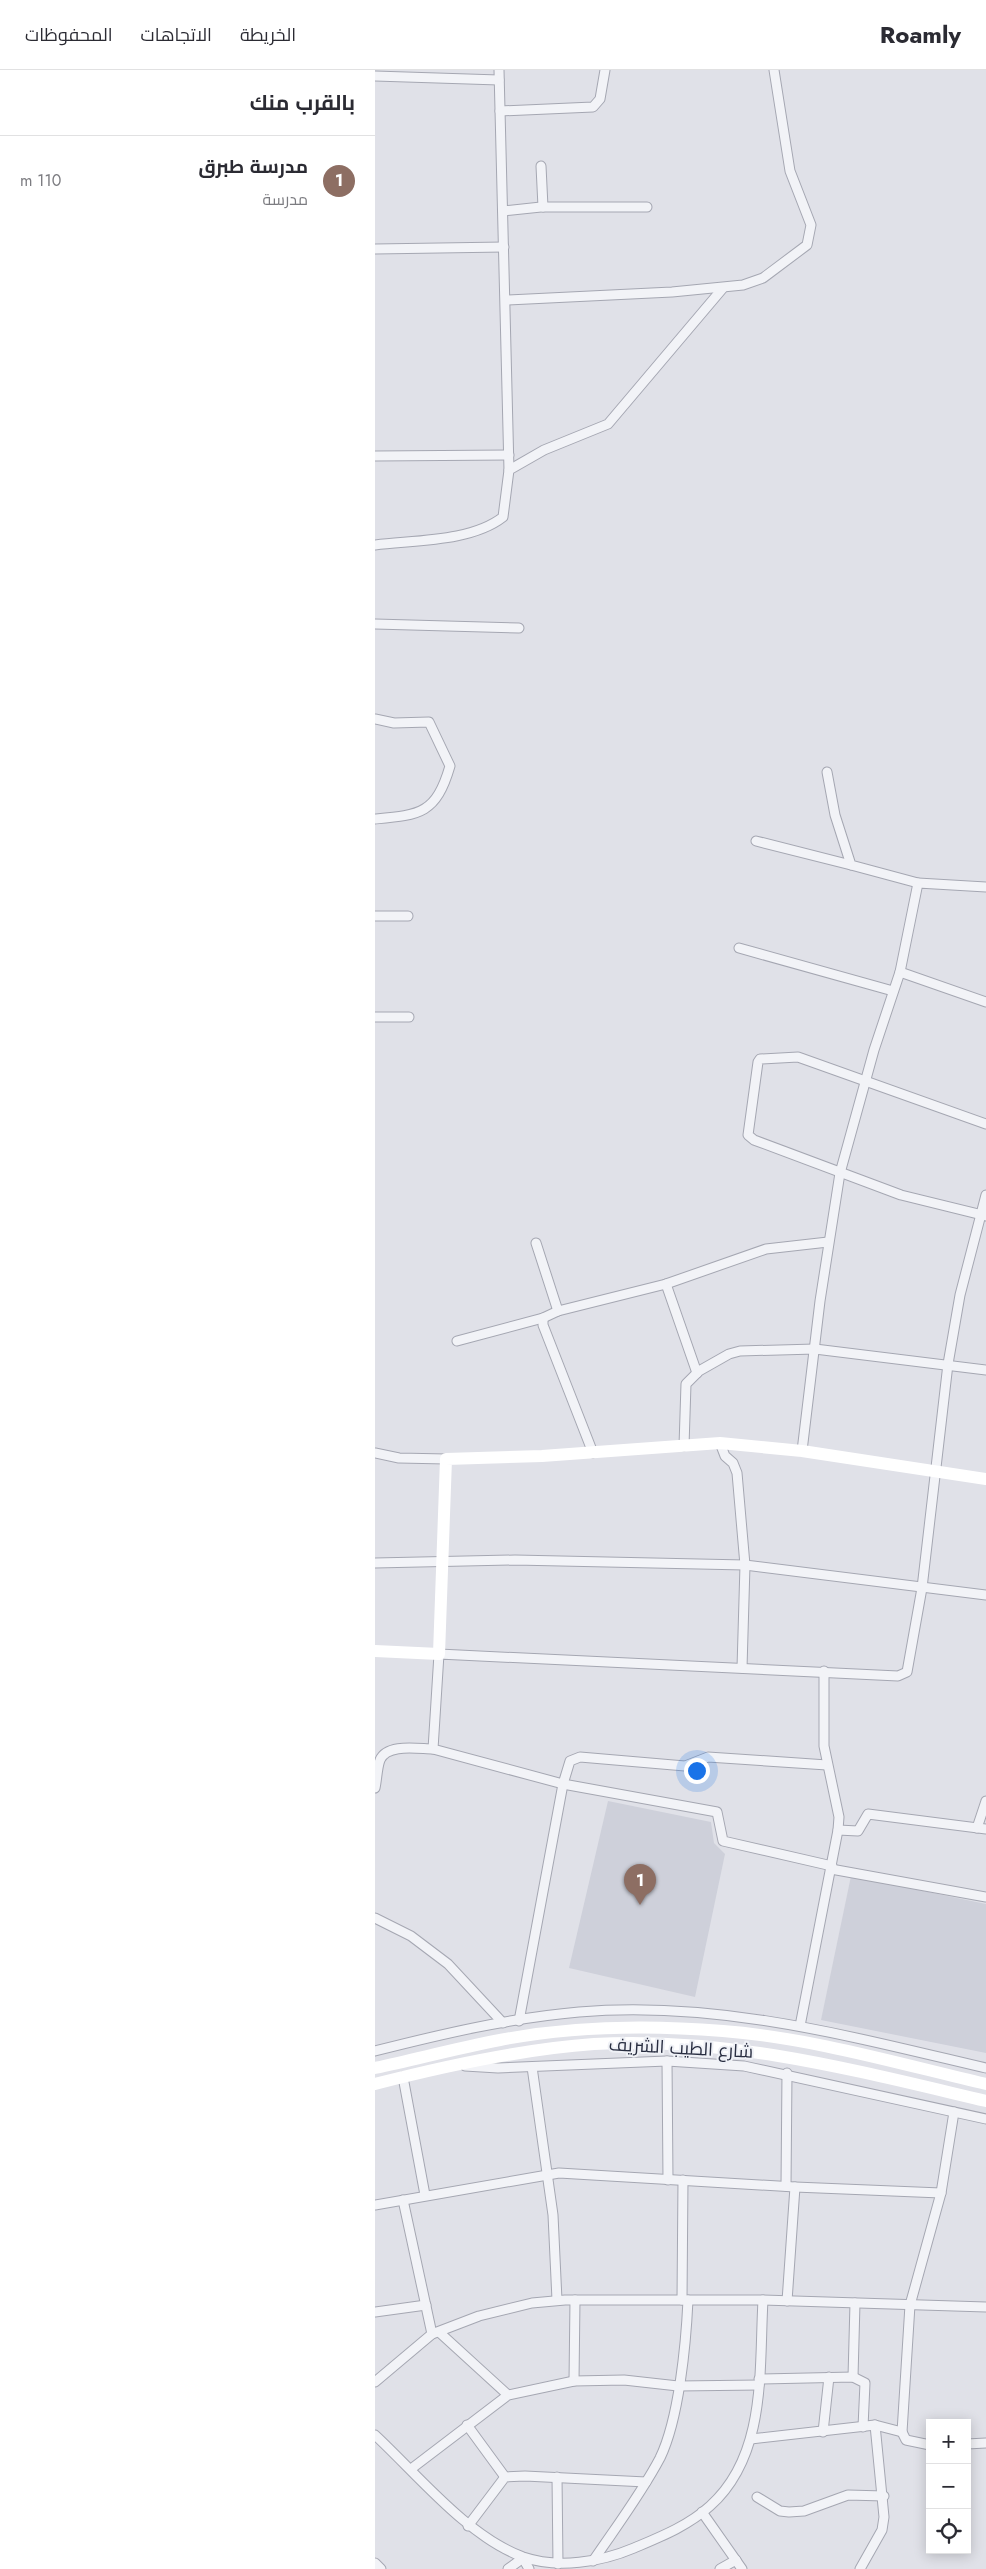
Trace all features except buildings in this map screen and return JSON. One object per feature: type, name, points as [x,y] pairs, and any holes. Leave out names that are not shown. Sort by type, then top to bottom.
[{"type":"main road","points":[[375,1651],[439,1654],[446,1459],[593,1453],[720,1443],[802,1451],[986,1479]]},
{"type":"main road","name":"شارع الطيب الشريف","points":[[375,2068],[501,2039],[571,2031],[663,2028],[723,2031],[779,2038],[986,2084]]},
{"type":"main road","name":"شارع الطيب الشريف","points":[[375,2084],[461,2065],[562,2047],[595,2044],[709,2046],[771,2054],[986,2101]]},
{"type":"street","points":[[375,545],[447,537],[492,526],[503,517],[509,455],[499,70]]},
{"type":"street","points":[[500,111],[593,107],[600,99],[605,70]]},
{"type":"street","points":[[506,300],[723,288],[763,278],[807,245],[811,231],[809,218],[791,171],[774,70]]},
{"type":"street","points":[[375,76],[499,80]]},
{"type":"street","points":[[541,166],[543,207]]},
{"type":"street","points":[[503,210],[543,207],[647,207]]},
{"type":"street","points":[[375,250],[504,247]]},
{"type":"street","points":[[509,470],[544,450],[608,424],[723,288]]},
{"type":"street","points":[[375,456],[509,455]]},
{"type":"street","points":[[375,624],[519,628]]},
{"type":"street","points":[[375,719],[394,723],[429,722],[450,766],[435,799],[424,811],[375,819]]},
{"type":"street","points":[[827,772],[835,815],[851,865]]},
{"type":"street","points":[[756,841],[919,883],[986,887]]},
{"type":"street","points":[[802,1451],[828,1242],[840,1173],[900,972],[919,883]]},
{"type":"street","points":[[375,916],[408,916]]},
{"type":"street","points":[[739,948],[893,991]]},
{"type":"street","points":[[900,972],[986,1002]]},
{"type":"street","points":[[375,1017],[409,1017]]},
{"type":"street","points":[[983,1215],[910,1197],[840,1173],[748,1136],[758,1062],[761,1058],[794,1056],[986,1124]]},
{"type":"street","points":[[433,1749],[439,1654],[898,1676],[907,1672],[922,1588],[948,1364],[961,1286],[983,1215],[986,1195]]},
{"type":"street","points":[[457,1341],[543,1318],[558,1311],[666,1284],[766,1249],[828,1242]]},
{"type":"street","points":[[537,1243],[558,1311]]},
{"type":"street","points":[[666,1284],[697,1373]]},
{"type":"street","points":[[543,1318],[543,1325],[593,1453]]},
{"type":"street","points":[[684,1446],[685,1386],[697,1373],[734,1352],[815,1348],[986,1370]]},
{"type":"street","points":[[720,1443],[725,1456],[733,1463],[737,1473],[745,1565],[743,1668]]},
{"type":"street","points":[[375,1453],[399,1458],[446,1459]]},
{"type":"street","points":[[375,1563],[443,1560],[745,1565],[986,1595]]},
{"type":"street","points":[[800,2026],[839,1817],[824,1746],[824,1671]]},
{"type":"street","points":[[375,1788],[380,1759],[386,1753],[395,1749],[433,1749],[563,1784],[717,1812],[723,1841],[831,1868],[986,1897]]},
{"type":"street","points":[[519,2021],[563,1784],[570,1761],[574,1758],[685,1766],[708,1756],[827,1765]]},
{"type":"street","points":[[838,1830],[858,1831],[867,1814],[982,1828],[986,1801]]},
{"type":"street","points":[[375,1918],[411,1936],[448,1964],[503,2023]]},
{"type":"street","points":[[375,2051],[503,2023],[579,2012],[663,2010],[724,2014],[800,2026],[986,2068]]},
{"type":"street","points":[[667,2061],[668,2180]]},
{"type":"street","points":[[461,2065],[480,2068],[532,2067],[667,2061],[744,2066],[787,2073],[986,2118]]},
{"type":"street","points":[[532,2067],[553,2215],[557,2300]]},
{"type":"street","points":[[787,2073],[790,2187],[787,2301]]},
{"type":"street","points":[[403,2077],[425,2195]]},
{"type":"street","points":[[926,2444],[906,2440],[902,2432],[910,2305],[941,2192],[954,2112]]},
{"type":"street","points":[[375,2205],[547,2174],[569,2173],[790,2187],[941,2192]]},
{"type":"street","points":[[593,2561],[646,2482],[661,2456],[667,2439],[687,2333],[683,2180]]},
{"type":"street","points":[[403,2200],[426,2305],[435,2333],[508,2395]]},
{"type":"street","points":[[375,2382],[435,2333],[479,2316],[511,2307],[557,2300],[763,2300],[986,2307]]},
{"type":"street","points":[[574,2381],[575,2300]]},
{"type":"street","points":[[375,2435],[468,2526],[523,2558],[558,2564],[593,2561],[626,2551],[671,2532],[710,2507],[732,2481],[742,2465],[751,2439],[759,2382],[763,2300]]},
{"type":"street","points":[[853,2377],[855,2303]]},
{"type":"street","points":[[375,2312],[426,2305]]},
{"type":"street","points":[[823,2432],[829,2377]]},
{"type":"street","points":[[411,2469],[508,2395],[574,2381],[624,2380],[678,2386],[853,2377],[865,2383],[863,2426]]},
{"type":"street","points":[[751,2439],[875,2425],[902,2432]]},
{"type":"street","points":[[860,2569],[882,2530],[884,2496],[875,2425]]},
{"type":"street","points":[[467,2426],[505,2477]]},
{"type":"street","points":[[971,2444],[986,2443]]},
{"type":"street","points":[[505,2477],[557,2477],[646,2482]]},
{"type":"street","points":[[468,2526],[505,2477]]},
{"type":"street","points":[[557,2477],[558,2564]]},
{"type":"street","points":[[757,2497],[780,2511],[789,2512],[804,2511],[848,2495],[884,2496]]},
{"type":"street","points":[[702,2512],[742,2569]]},
{"type":"street","points":[[508,2569],[523,2558]]},
{"type":"street","points":[[523,2558],[529,2569]]},
{"type":"street","points":[[720,2569],[736,2560]]},
{"type":"street","points":[[375,2563],[381,2569]]},
{"type":"shaded area","points":[[608,1801],[711,1822],[714,1843],[725,1854],[695,1997],[569,1968]]},
{"type":"shaded area","points":[[851,1876],[986,1904],[986,2053],[821,2020]]},
{"type":"place","name":"مدرسة طبرق","points":[[640,1905]]}]
